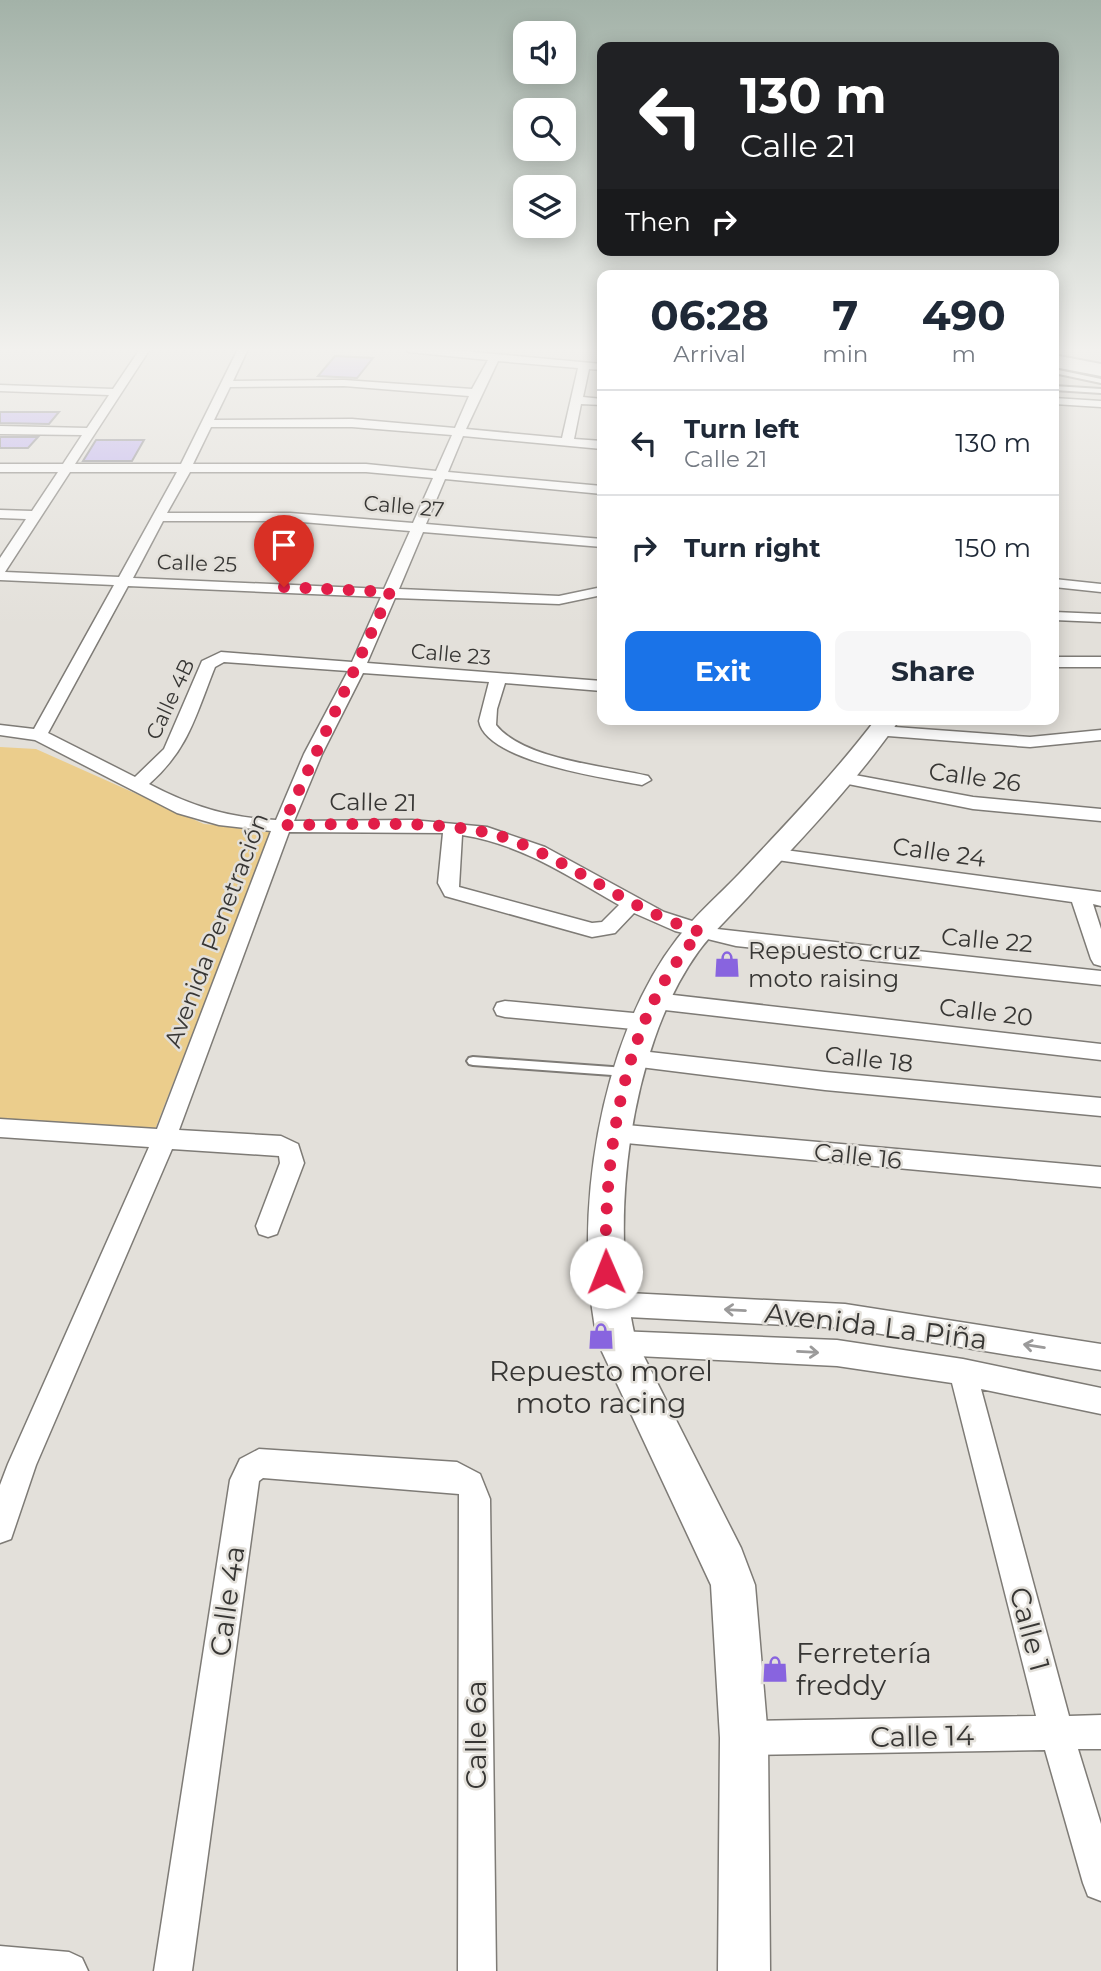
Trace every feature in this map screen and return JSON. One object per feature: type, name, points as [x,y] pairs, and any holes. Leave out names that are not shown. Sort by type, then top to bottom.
[{"type":"main road","points":[[744,1971],[744,1738],[733,1586],[726,1563],[617,1343],[608,1304],[606,1242],[615,1133],[629,1065],[650,1011],[687,946],[844,778],[885,725]]},
{"type":"street","points":[[0,569],[82,441]]},
{"type":"street","points":[[39,736],[198,441]]},
{"type":"street","name":"Avenida Penetración","points":[[0,1528],[22,1464],[164,1140],[283,825],[313,754],[358,667],[456,441]]},
{"type":"street","points":[[555,441],[597,445]]},
{"type":"street","points":[[0,468],[65,470],[329,467],[597,490]]},
{"type":"street","points":[[0,514],[36,515]]},
{"type":"street","name":"Calle 27","points":[[160,516],[290,517],[597,543]]},
{"type":"street","points":[[1059,572],[1101,576]]},
{"type":"street","name":"Calle 25","points":[[0,576],[537,600],[559,600],[597,593]]},
{"type":"street","points":[[1059,584],[1101,588]]},
{"type":"street","points":[[1059,615],[1101,618]]},
{"type":"street","name":"Calle 23","points":[[214,659],[232,657],[597,686]]},
{"type":"street","name":"Calle 4B","points":[[137,785],[165,761],[173,749],[208,664],[214,659]]},
{"type":"street","points":[[1059,662],[1101,662]]},
{"type":"street","points":[[499,679],[487,719],[490,730],[498,737],[541,756],[642,780]]},
{"type":"street","points":[[885,725],[1030,741],[1101,735]]},
{"type":"street","name":"Calle 21","points":[[0,730],[39,736],[183,809],[209,818],[283,825],[453,828],[513,841],[563,863],[670,921],[701,932]]},
{"type":"street","name":"Calle 26","points":[[844,778],[973,803],[1101,815]]},
{"type":"street","points":[[453,828],[448,883],[452,891],[592,930],[608,928],[633,902]]},
{"type":"street","name":"Calle 24","points":[[771,854],[1101,899]]},
{"type":"street","points":[[1080,896],[1101,959]]},
{"type":"street","name":"Calle 22","points":[[701,932],[841,951],[1101,978]]},
{"type":"street","name":"Calle 20","points":[[505,1009],[650,1011],[1101,1052]]},
{"type":"street","name":"Calle 18","points":[[629,1065],[1101,1107]]},
{"type":"street","points":[[0,1128],[267,1145],[290,1151],[292,1163],[268,1226]]},
{"type":"street","name":"Calle 16","points":[[615,1133],[1101,1177]]},
{"type":"street","name":"Avenida La Piña","points":[[608,1304],[845,1316],[1101,1357]]},
{"type":"street","name":"Avenida La Piña","points":[[617,1343],[837,1353],[963,1372],[1101,1401]]},
{"type":"street","name":"Calle 1","points":[[963,1372],[1057,1734],[1101,1884]]},
{"type":"street","name":"Calle 4a","points":[[173,1971],[245,1480],[250,1469],[259,1463],[457,1477],[470,1484],[475,1499]]},
{"type":"street","name":"Calle 6a","points":[[475,1499],[477,1971]]},
{"type":"street","name":"Calle 14","points":[[744,1738],[1101,1732]]},
{"type":"street","points":[[0,1965],[69,1971]]},
{"type":"lane","points":[[473,1061],[629,1065]]},
{"type":"shaded area","points":[[0,747],[36,749],[204,824],[272,830],[154,1132],[0,1124]]},
{"type":"building","points":[[0,441],[34,441],[28,448],[0,448]]},
{"type":"building","points":[[95,441],[143,441],[132,461],[83,461]]},
{"type":"place","name":"Repuesto cruz moto raising","points":[[727,964]]},
{"type":"place","name":"Repuesto morel moto racing","points":[[601,1336]]},
{"type":"place","name":"Ferretería freddy","points":[[775,1669]]},
{"type":"route","points":[[284,587],[390,592],[358,667],[313,754],[283,825],[453,828],[490,834],[563,863],[660,917],[701,932],[687,946],[644,1022],[626,1072],[615,1133],[606,1272]]}]
